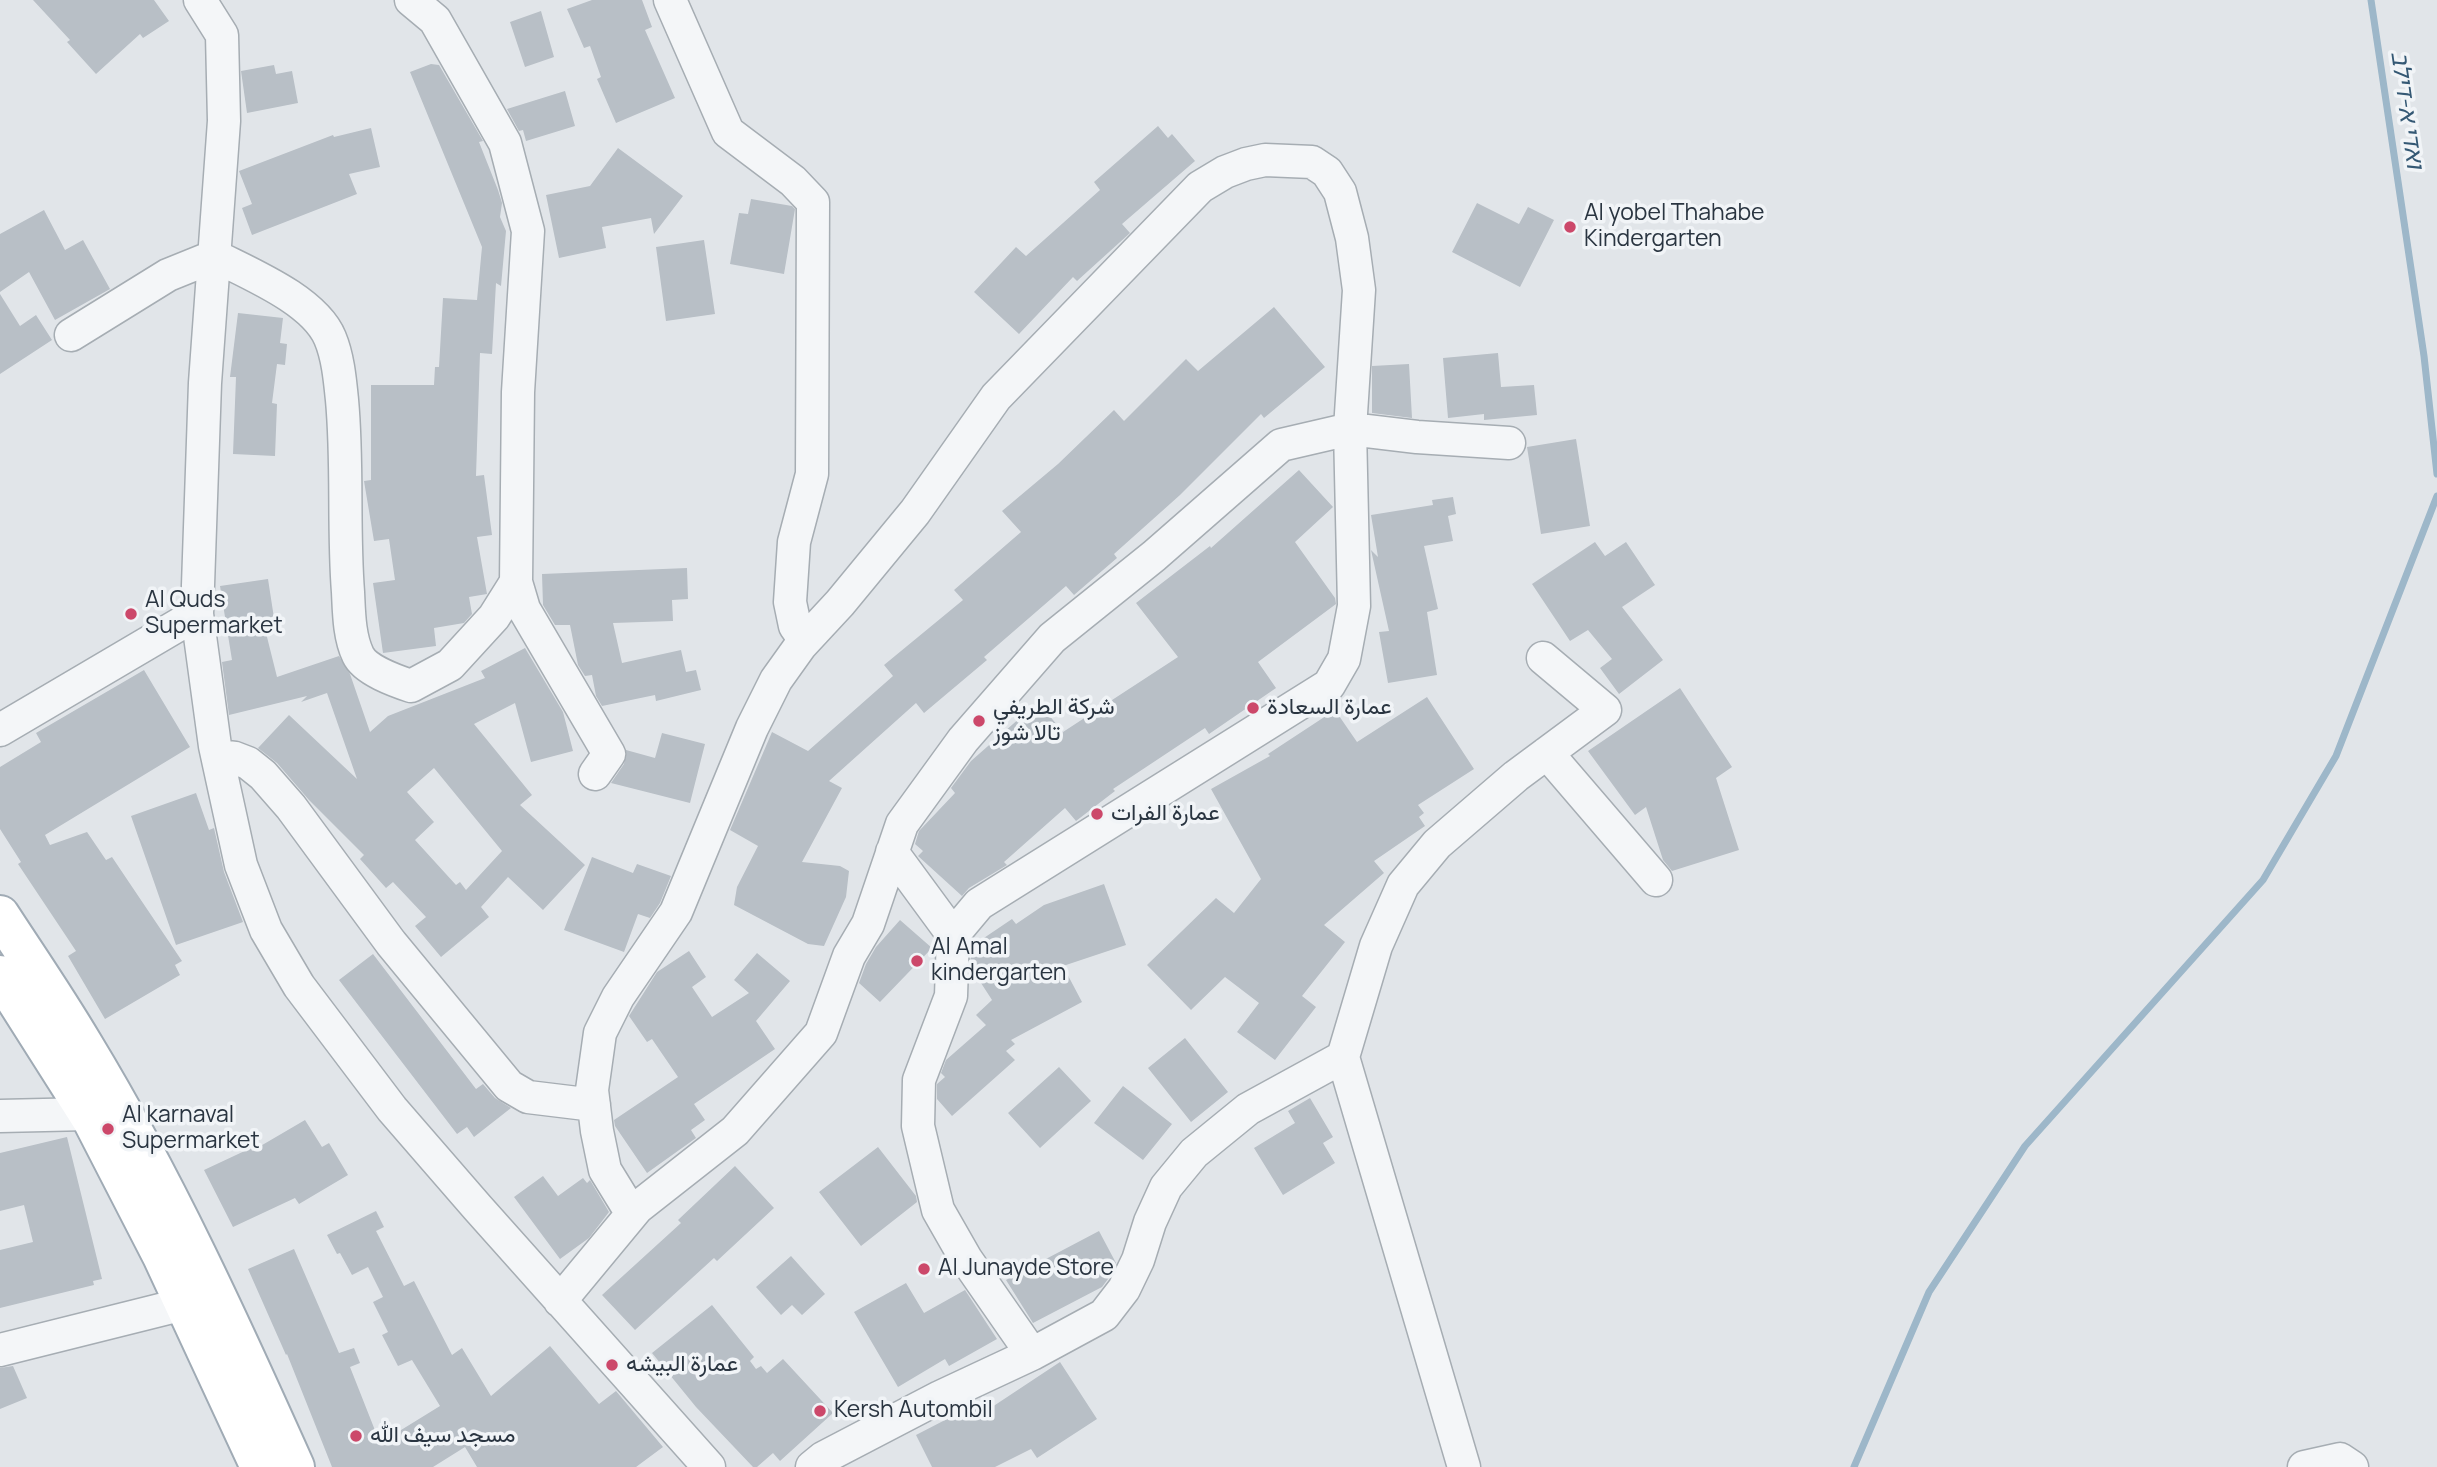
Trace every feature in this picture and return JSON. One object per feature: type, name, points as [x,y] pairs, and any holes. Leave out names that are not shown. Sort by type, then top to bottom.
[{"type":"main road","points":[[0,915],[83,1044],[134,1135],[193,1247],[295,1467]]},
{"type":"main road","points":[[0,975],[88,1114],[162,1256],[260,1467]]},
{"type":"street","points":[[200,0],[222,35],[224,121],[205,383],[197,614],[218,756],[241,865],[266,930],[299,986],[392,1109],[709,1467]]},
{"type":"street","points":[[411,0],[435,20],[505,143],[528,231],[518,392],[516,582],[524,609],[609,754],[595,774]]},
{"type":"street","points":[[670,0],[728,132],[793,181],[813,202],[812,474],[794,542],[790,602],[795,626],[805,640]]},
{"type":"street","points":[[632,1214],[605,1170],[592,1090],[600,1033],[618,997],[676,912],[752,728],[776,680],[805,640],[840,603],[915,512],[996,397],[1200,187],[1235,168],[1265,160],[1312,162],[1327,172],[1340,192],[1352,238],[1359,290],[1350,429],[1354,606],[1345,659],[1329,685],[979,904],[953,935],[951,996],[919,1080],[918,1126],[938,1210],[966,1259],[1032,1354]]},
{"type":"street","points":[[71,335],[168,275],[215,256],[279,288],[311,311],[330,337],[339,375],[346,439],[345,561],[350,619],[358,657],[385,678],[411,686],[450,665],[494,617],[516,582]]},
{"type":"street","points":[[560,1301],[632,1214],[735,1131],[821,1033],[849,956],[868,924],[902,824],[963,740],[1052,638],[1154,556],[1281,445],[1350,429],[1509,443]]},
{"type":"street","points":[[0,730],[197,614]]},
{"type":"street","points":[[1464,1467],[1343,1057],[1376,946],[1403,885],[1437,844],[1516,776],[1605,710],[1543,658]]},
{"type":"street","points":[[1548,753],[1656,880]]},
{"type":"street","points":[[218,756],[248,763],[263,775],[391,943],[509,1086],[528,1097],[594,1105]]},
{"type":"street","points":[[892,852],[953,935]]},
{"type":"street","points":[[812,1467],[823,1458],[905,1415],[1032,1354],[1104,1315],[1124,1289],[1166,1187],[1194,1153],[1248,1109],[1343,1057]]},
{"type":"street","points":[[0,1116],[88,1114]]},
{"type":"street","points":[[0,1350],[184,1304]]},
{"type":"street","points":[[2304,1467],[2340,1459],[2352,1467]]},
{"type":"building","points":[[33,0],[154,0],[169,21],[143,38],[140,34],[96,74],[67,42],[70,40]]},
{"type":"building","points":[[592,0],[642,0],[652,27],[645,30],[675,98],[616,123],[597,79],[601,77],[590,46],[584,48],[567,9]]},
{"type":"building","points":[[541,11],[554,57],[525,67],[510,22]]},
{"type":"building","points":[[431,64],[439,65],[483,141],[479,142],[502,203],[500,217],[506,231],[501,286],[496,283],[492,354],[480,353],[476,476],[484,475],[492,535],[477,537],[487,594],[469,597],[472,614],[464,623],[434,628],[436,646],[383,653],[373,583],[395,580],[389,539],[374,541],[364,481],[371,480],[371,385],[434,385],[435,367],[439,367],[443,298],[477,300],[482,247],[410,72]]},
{"type":"building","points":[[274,65],[276,74],[292,71],[298,103],[247,113],[241,71]]},
{"type":"building","points":[[565,91],[575,126],[526,141],[523,130],[519,131],[507,109]]},
{"type":"building","points":[[1158,126],[1168,138],[1172,134],[1195,161],[1122,224],[1130,233],[1077,281],[1073,277],[1019,334],[974,292],[1016,247],[1026,256],[1100,190],[1094,182]]},
{"type":"building","points":[[371,128],[380,167],[349,174],[357,194],[252,235],[242,208],[252,204],[239,171],[333,135],[334,137]]},
{"type":"building","points":[[618,148],[683,196],[654,234],[651,218],[602,227],[606,248],[559,258],[546,195],[590,186]]},
{"type":"building","points":[[751,199],[792,206],[795,209],[784,274],[730,264],[739,213],[748,214]]},
{"type":"building","points":[[1477,203],[1519,224],[1528,207],[1554,220],[1520,287],[1452,252]]},
{"type":"building","points":[[44,210],[65,250],[83,240],[110,289],[55,320],[29,272],[0,292],[0,234]]},
{"type":"building","points":[[704,240],[715,314],[666,321],[656,247]]},
{"type":"building","points":[[0,294],[20,326],[36,315],[52,340],[0,374]]},
{"type":"building","points":[[1274,307],[1325,367],[1264,418],[1261,414],[1180,495],[1114,554],[1117,558],[1074,595],[1066,586],[984,657],[987,660],[924,713],[916,703],[829,781],[842,788],[802,862],[840,866],[849,871],[846,897],[824,946],[808,944],[734,905],[737,887],[758,846],[730,830],[772,732],[808,751],[893,676],[884,665],[963,600],[954,590],[1021,532],[1002,511],[1058,464],[1114,410],[1124,421],[1186,359],[1198,371]]},
{"type":"building","points":[[238,313],[283,318],[280,343],[287,344],[285,365],[277,364],[272,403],[277,404],[275,456],[233,454],[236,377],[230,377]]},
{"type":"building","points":[[1498,353],[1501,387],[1534,385],[1537,415],[1484,420],[1484,414],[1448,418],[1443,358]]},
{"type":"building","points":[[1409,364],[1412,418],[1372,413],[1372,366]]},
{"type":"building","points":[[1576,439],[1590,526],[1541,534],[1527,447]]},
{"type":"building","points":[[1299,470],[1333,507],[1295,542],[1335,598],[1336,604],[1258,662],[1276,688],[1209,734],[1205,728],[1113,789],[1115,791],[1076,821],[1065,808],[1004,862],[1007,865],[969,888],[962,896],[918,856],[923,851],[915,844],[919,831],[955,793],[951,788],[971,761],[1038,702],[1063,732],[1178,657],[1136,603],[1210,546],[1211,548]]},
{"type":"building","points":[[1453,497],[1456,514],[1448,516],[1453,541],[1424,546],[1438,609],[1427,612],[1437,675],[1388,683],[1379,632],[1389,631],[1371,550],[1378,557],[1371,515],[1433,505],[1432,500]]},
{"type":"building","points":[[1595,542],[1605,556],[1626,542],[1655,585],[1622,607],[1663,660],[1619,694],[1600,668],[1612,659],[1588,630],[1570,641],[1532,584]]},
{"type":"building","points":[[687,568],[688,599],[672,600],[673,621],[613,623],[622,663],[681,650],[686,672],[696,670],[701,690],[656,701],[655,695],[602,706],[596,696],[592,675],[585,676],[578,665],[570,625],[555,625],[543,605],[542,574]]},
{"type":"building","points":[[268,579],[276,631],[266,633],[277,677],[339,656],[350,674],[370,732],[388,716],[485,678],[481,671],[525,648],[563,712],[573,751],[531,762],[515,703],[474,724],[532,795],[520,805],[585,865],[543,910],[508,877],[481,907],[489,917],[441,957],[415,926],[426,917],[393,882],[386,888],[360,859],[364,855],[309,800],[277,763],[258,748],[289,715],[357,779],[327,693],[301,702],[307,696],[229,715],[222,662],[232,660],[220,586]],"holes":[[[434,768],[502,851],[466,890],[460,882],[456,885],[415,840],[434,822],[407,792]]]},
{"type":"building","points":[[144,670],[190,747],[45,835],[50,845],[87,832],[106,860],[112,857],[182,961],[175,965],[180,975],[105,1019],[68,956],[76,951],[18,864],[21,862],[0,829],[0,767],[41,742],[36,733]]},
{"type":"building","points":[[1680,688],[1732,767],[1716,778],[1739,850],[1672,871],[1663,860],[1646,807],[1635,815],[1588,751]]},
{"type":"building","points":[[1427,697],[1474,769],[1418,805],[1424,813],[1419,817],[1425,826],[1374,861],[1384,873],[1324,925],[1345,942],[1302,996],[1316,1007],[1275,1060],[1237,1032],[1259,1003],[1225,977],[1191,1010],[1147,965],[1216,898],[1234,913],[1261,879],[1211,789],[1270,756],[1268,754],[1335,710],[1357,742]]},
{"type":"building","points":[[662,733],[705,744],[690,803],[611,783],[624,764],[626,750],[655,758]]},
{"type":"building","points":[[196,793],[209,830],[214,828],[224,872],[243,922],[176,945],[131,816]]},
{"type":"building","points":[[592,857],[633,873],[637,864],[671,876],[660,903],[650,918],[638,914],[624,952],[564,930]]},
{"type":"building","points":[[1104,884],[1126,945],[1063,966],[1082,1002],[1011,1040],[1015,1044],[1006,1051],[1015,1060],[952,1116],[937,1099],[937,1084],[945,1077],[941,1073],[946,1060],[986,1025],[976,1015],[992,1000],[970,966],[971,954],[979,949],[975,944],[1012,919],[1016,924],[1044,905]]},
{"type":"building","points":[[900,920],[932,948],[880,1002],[859,983],[876,947]]},
{"type":"building","points":[[689,951],[706,977],[692,987],[712,1017],[749,993],[734,980],[757,953],[790,981],[756,1021],[775,1049],[694,1104],[705,1120],[691,1130],[696,1138],[647,1173],[615,1126],[614,1120],[678,1077],[652,1039],[647,1042],[629,1016],[657,972]]},
{"type":"building","points":[[373,954],[476,1089],[483,1084],[495,1098],[511,1108],[474,1137],[467,1127],[457,1134],[339,980]]},
{"type":"building","points":[[1185,1038],[1228,1092],[1191,1122],[1148,1068]]},
{"type":"building","points":[[1059,1067],[1091,1101],[1040,1148],[1008,1113]]},
{"type":"building","points":[[1123,1086],[1172,1124],[1143,1160],[1094,1123]]},
{"type":"building","points":[[1310,1098],[1333,1137],[1323,1143],[1335,1163],[1283,1195],[1254,1148],[1295,1123],[1288,1111]]},
{"type":"building","points":[[305,1120],[322,1147],[329,1143],[348,1175],[299,1204],[295,1198],[233,1227],[204,1170],[251,1148],[252,1151]]},
{"type":"building","points":[[67,1137],[102,1279],[93,1281],[94,1285],[0,1308],[0,1250],[33,1242],[24,1205],[0,1211],[0,1153]]},
{"type":"building","points":[[878,1147],[916,1196],[917,1202],[861,1246],[819,1192]]},
{"type":"building","points":[[735,1166],[774,1208],[717,1261],[714,1258],[635,1330],[602,1295],[681,1223],[678,1220]]},
{"type":"building","points":[[543,1176],[558,1196],[583,1178],[587,1183],[590,1180],[609,1212],[589,1238],[560,1259],[514,1197]]},
{"type":"building","points":[[376,1211],[384,1227],[376,1231],[404,1286],[414,1281],[452,1355],[462,1348],[491,1396],[550,1346],[599,1404],[616,1391],[663,1447],[636,1467],[477,1467],[465,1447],[433,1467],[332,1467],[287,1354],[248,1269],[294,1249],[339,1353],[354,1348],[360,1363],[350,1367],[380,1443],[440,1406],[412,1360],[398,1366],[382,1335],[388,1332],[373,1302],[383,1297],[368,1267],[352,1275],[327,1235]]},
{"type":"building","points":[[1099,1231],[1116,1263],[1108,1279],[1102,1287],[1033,1323],[1006,1280]]},
{"type":"building","points":[[791,1256],[825,1294],[802,1315],[792,1305],[781,1315],[756,1287]]},
{"type":"building","points":[[906,1283],[924,1313],[965,1290],[997,1339],[949,1366],[945,1359],[898,1387],[854,1312]]},
{"type":"building","points":[[712,1305],[754,1357],[750,1361],[756,1369],[761,1366],[767,1373],[783,1359],[833,1413],[780,1461],[773,1453],[757,1467],[753,1467],[696,1407],[652,1353]]},
{"type":"building","points":[[1060,1362],[1097,1419],[1037,1458],[1031,1449],[995,1467],[932,1467],[916,1435],[978,1403],[983,1413]]},
{"type":"building","points":[[13,1366],[27,1398],[0,1409],[0,1368]]},
{"type":"waterway","name":"ואדי א-דילב","points":[[2371,0],[2424,356],[2437,474]]},
{"type":"waterway","points":[[1854,1467],[1929,1292],[2025,1146],[2263,880],[2336,756],[2437,496]]},
{"type":"place","name":"Al yobel Thahabe Kindergarten","points":[[1570,227]]},
{"type":"place","name":"Al Quds Supermarket","points":[[131,614]]},
{"type":"place","name":"عمارة السعادة","points":[[1253,708]]},
{"type":"place","name":"شركة الطريفي تالا شوز","points":[[979,721]]},
{"type":"place","name":"عمارة الفرات","points":[[1097,814]]},
{"type":"place","name":"Al Amal kindergarten","points":[[917,961]]},
{"type":"place","name":"Al karnaval Supermarket","points":[[108,1129]]},
{"type":"place","name":"Al Junayde Store","points":[[924,1269]]},
{"type":"place","name":"عمارة البيشه","points":[[612,1365]]},
{"type":"place","name":"Kersh Autombil","points":[[820,1411]]},
{"type":"place","name":"مسجد سيف الله","points":[[356,1436]]}]
